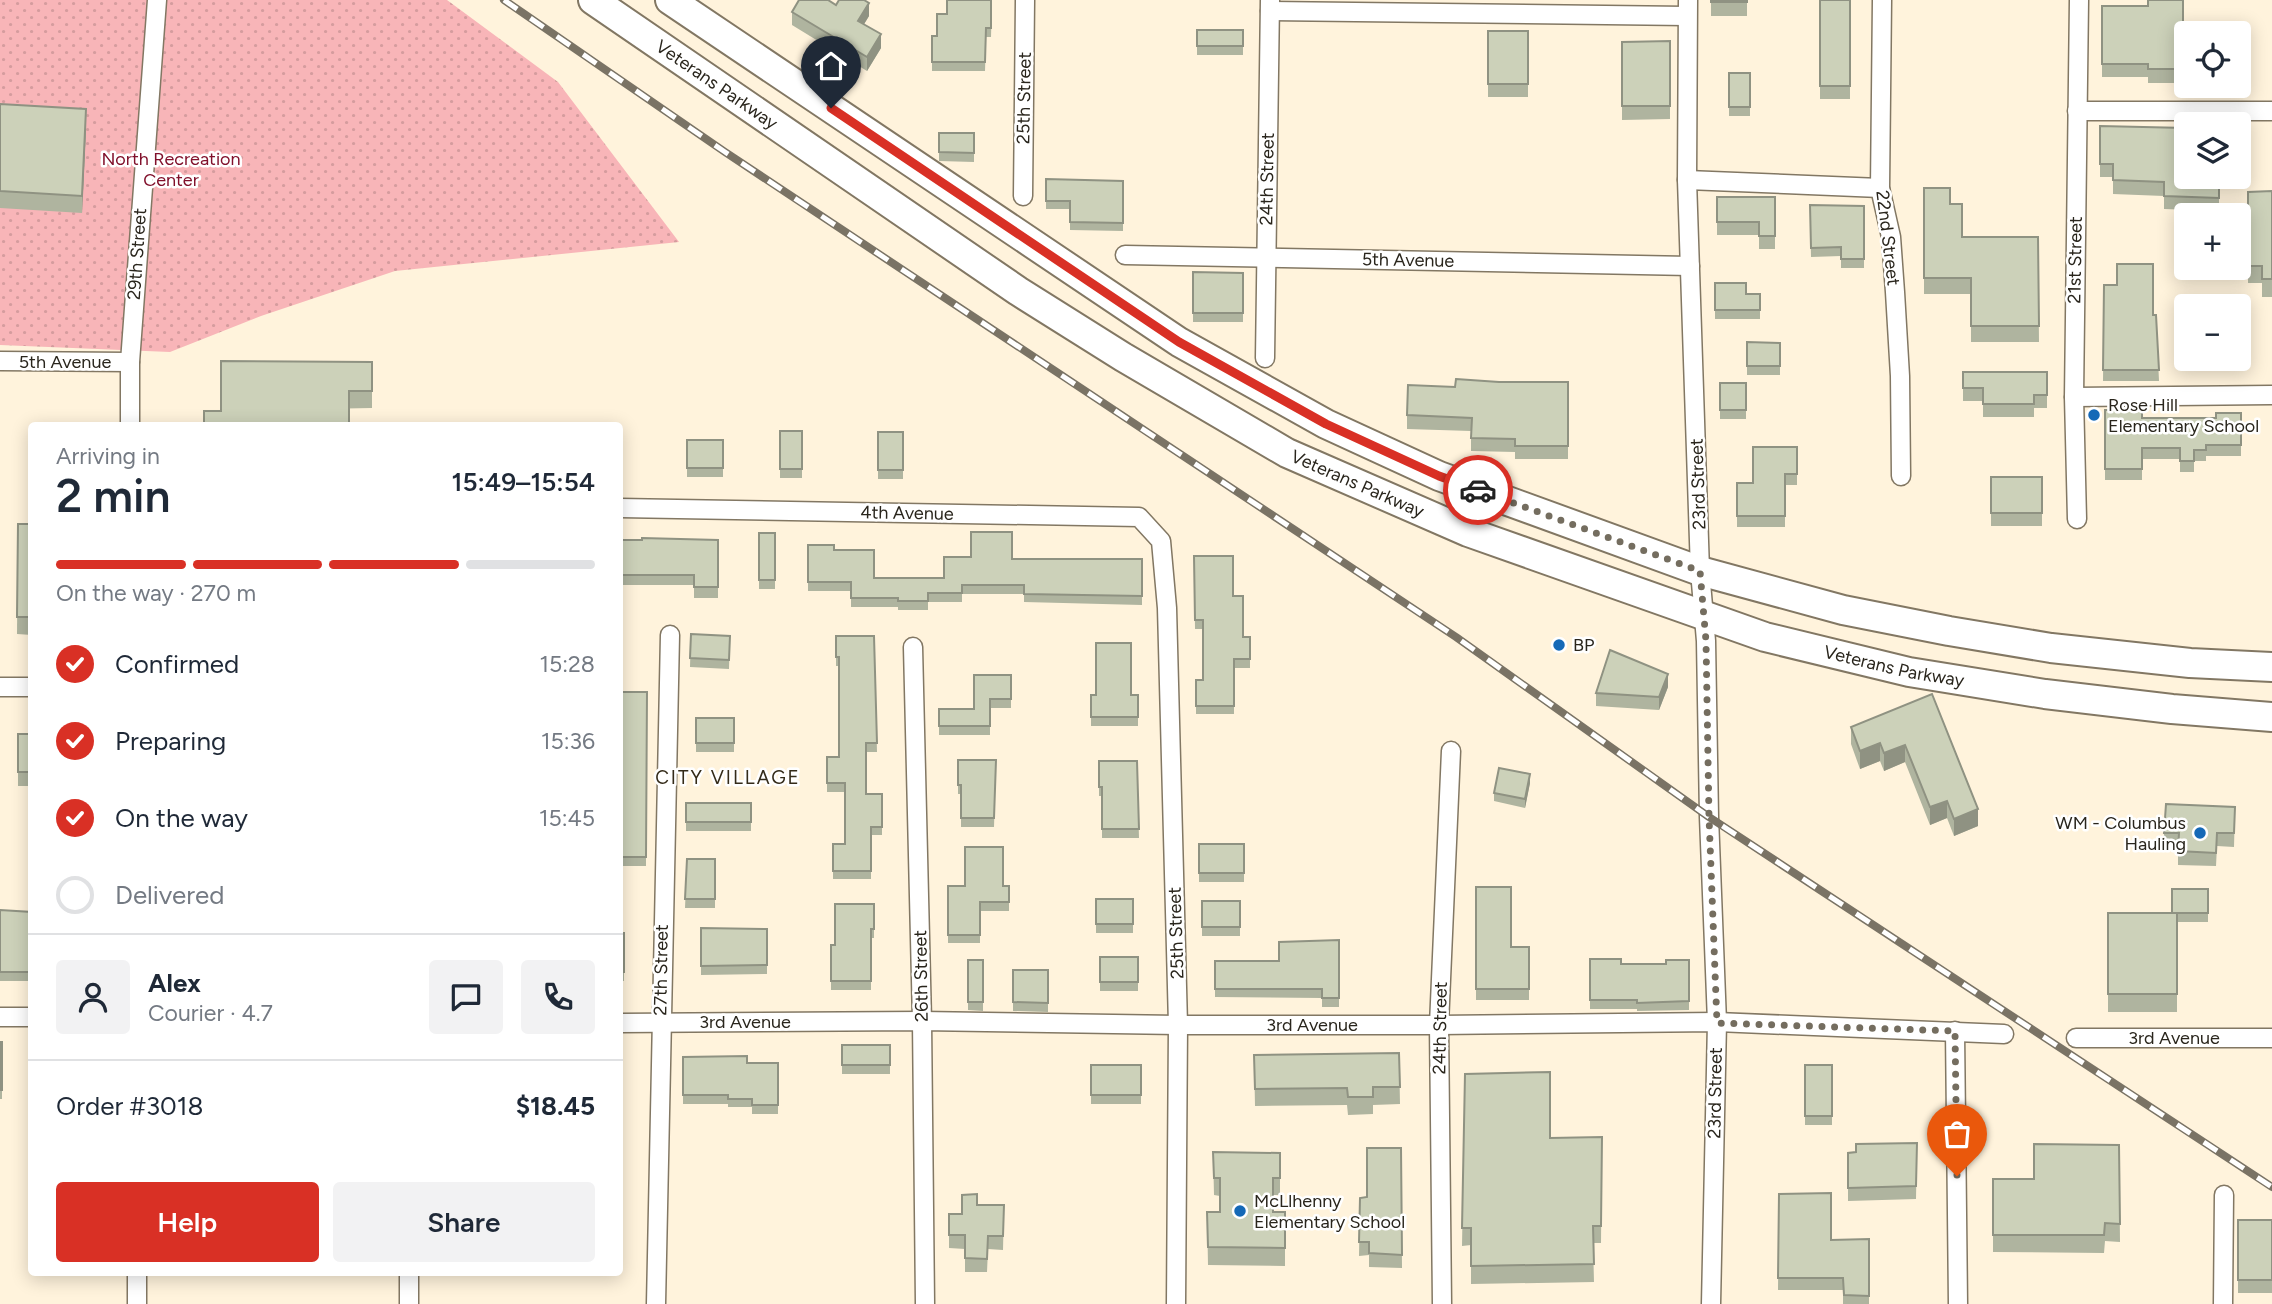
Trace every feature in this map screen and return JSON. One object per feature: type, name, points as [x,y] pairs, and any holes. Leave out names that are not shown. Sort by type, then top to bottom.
[{"type":"main road","name":"Veterans Parkway","points":[[593,0],[1018,291],[1123,357],[1287,453],[1468,532],[1765,636],[1909,672],[2045,694],[2172,709],[2272,717]]},
{"type":"main road","points":[[670,0],[1179,342],[1326,424],[1439,476],[1700,571],[1843,610],[1949,631],[2065,649],[2190,663],[2272,667]]},
{"type":"street","name":"29th Street","points":[[130,422],[130,362],[157,0]]},
{"type":"street","name":"25th Street","points":[[1023,196],[1025,0]]},
{"type":"street","name":"22nd Street","points":[[1882,0],[1880,188],[1891,237],[1900,376],[1901,476]]},
{"type":"street","name":"21st Street","points":[[2077,519],[2074,397],[2080,0]]},
{"type":"street","points":[[1270,5],[1687,8]]},
{"type":"street","name":"24th Street","points":[[1265,358],[1270,5]]},
{"type":"street","name":"23rd Street","points":[[1687,8],[1687,180],[1717,1023],[1711,1304]]},
{"type":"street","points":[[2077,111],[2272,111]]},
{"type":"street","points":[[1687,180],[1880,188]]},
{"type":"street","name":"5th Avenue","points":[[1125,255],[1690,266]]},
{"type":"street","name":"5th Avenue","points":[[0,361],[130,362]]},
{"type":"street","points":[[2074,397],[2272,395]]},
{"type":"street","name":"4th Avenue","points":[[623,508],[1139,517],[1161,541],[1163,563]]},
{"type":"street","name":"25th Street","points":[[1163,563],[1168,622],[1178,1025],[1176,1304]]},
{"type":"street","name":"27th Street","points":[[656,1304],[670,635]]},
{"type":"street","name":"26th Street","points":[[913,647],[922,1021],[925,1304]]},
{"type":"street","points":[[0,687],[28,687]]},
{"type":"street","name":"24th Street","points":[[1442,1304],[1439,1025],[1451,751]]},
{"type":"street","points":[[0,1017],[28,1017]]},
{"type":"street","name":"3rd Avenue","points":[[623,1023],[1717,1023],[2004,1034]]},
{"type":"street","points":[[1955,1031],[1958,1304]]},
{"type":"street","name":"3rd Avenue","points":[[2076,1038],[2272,1038]]},
{"type":"street","points":[[2223,1304],[2224,1195]]},
{"type":"street","points":[[137,1276],[138,1304]]},
{"type":"street","points":[[409,1276],[409,1304]]},
{"type":"green space","name":"North Recreation Center","points":[[0,0],[447,0],[558,82],[679,242],[395,271],[261,316],[170,352],[0,345]]},
{"type":"building","points":[[799,0],[828,0],[836,5],[839,0],[864,0],[869,3],[858,21],[881,34],[867,57],[792,12]]},
{"type":"building","points":[[947,0],[991,0],[991,28],[986,28],[985,62],[932,62],[932,36],[937,36],[937,14],[947,14]]},
{"type":"building","points":[[1747,0],[1747,2],[1711,2]]},
{"type":"building","points":[[1820,0],[1850,0],[1850,86],[1820,86]]},
{"type":"building","points":[[2148,0],[2183,0],[2183,21],[2174,21],[2174,69],[2148,69],[2148,64],[2102,64],[2102,6],[2148,6]]},
{"type":"building","points":[[1197,30],[1243,30],[1243,46],[1197,46]]},
{"type":"building","points":[[1488,31],[1528,31],[1528,84],[1488,84]]},
{"type":"building","points":[[1670,41],[1670,106],[1622,106],[1622,42]]},
{"type":"building","points":[[1729,73],[1750,73],[1750,107],[1729,107]]},
{"type":"building","points":[[0,104],[86,109],[82,196],[0,191]]},
{"type":"building","points":[[2100,126],[2174,128],[2174,189],[2219,189],[2219,198],[2164,196],[2164,182],[2113,180],[2113,164],[2100,164]]},
{"type":"building","points":[[939,133],[974,133],[974,153],[939,152]]},
{"type":"building","points":[[1046,179],[1123,181],[1123,223],[1070,222],[1070,201],[1046,201]]},
{"type":"building","points":[[1924,188],[1950,188],[1950,204],[1962,204],[1962,237],[2038,237],[2039,326],[1971,326],[1971,278],[1924,278]]},
{"type":"building","points":[[2272,191],[2272,279],[2262,279],[2262,266],[2251,266],[2251,203],[2248,203],[2248,192]]},
{"type":"building","points":[[1717,197],[1775,197],[1775,236],[1759,236],[1759,222],[1717,222]]},
{"type":"building","points":[[1810,205],[1864,206],[1864,259],[1841,259],[1841,247],[1811,248]]},
{"type":"building","points":[[2117,264],[2153,264],[2153,315],[2156,315],[2159,370],[2103,370],[2104,285],[2117,285]]},
{"type":"building","points":[[1193,272],[1243,273],[1243,313],[1193,313]]},
{"type":"building","points":[[1715,283],[1746,283],[1746,294],[1760,294],[1760,310],[1715,310]]},
{"type":"building","points":[[1747,342],[1780,343],[1780,366],[1747,366]]},
{"type":"building","points":[[221,361],[372,362],[372,391],[349,391],[349,422],[204,422],[204,411],[221,411]]},
{"type":"building","points":[[1963,372],[2047,372],[2047,395],[2034,395],[2034,404],[1983,404],[1983,388],[1963,388]]},
{"type":"building","points":[[1456,379],[1568,382],[1568,446],[1515,446],[1515,439],[1471,438],[1472,418],[1407,415],[1408,385],[1455,387]]},
{"type":"building","points":[[1720,383],[1746,383],[1746,410],[1720,410]]},
{"type":"building","points":[[2105,410],[2142,410],[2142,418],[2216,418],[2216,413],[2241,413],[2241,445],[2206,445],[2206,450],[2194,450],[2194,461],[2180,461],[2180,448],[2142,448],[2142,469],[2105,469]]},
{"type":"building","points":[[780,431],[802,431],[802,469],[780,469]]},
{"type":"building","points":[[878,432],[903,432],[903,470],[878,470]]},
{"type":"building","points":[[687,440],[723,440],[723,468],[687,468]]},
{"type":"building","points":[[1753,447],[1797,447],[1797,474],[1785,474],[1785,516],[1737,516],[1737,483],[1753,483]]},
{"type":"building","points":[[1991,477],[2042,477],[2042,513],[1991,513]]},
{"type":"building","points":[[18,524],[28,524],[28,617],[17,617]]},
{"type":"building","points":[[971,532],[1012,532],[1012,559],[1142,559],[1142,596],[1024,594],[1024,585],[962,585],[962,593],[928,593],[928,601],[898,601],[898,598],[851,598],[851,582],[808,582],[808,545],[834,545],[834,550],[874,550],[874,578],[944,578],[944,557],[971,557]]},
{"type":"building","points":[[759,533],[775,533],[775,580],[759,580]]},
{"type":"building","points":[[623,540],[718,540],[718,587],[694,587],[694,575],[623,575]]},
{"type":"building","points":[[1194,556],[1233,556],[1233,596],[1243,596],[1243,637],[1250,637],[1250,659],[1234,659],[1234,706],[1196,706],[1196,680],[1203,680],[1203,620],[1195,620]]},
{"type":"building","points":[[691,634],[730,636],[729,660],[690,658]]},
{"type":"building","points":[[836,636],[874,636],[877,743],[866,743],[866,794],[882,794],[882,827],[871,827],[871,871],[833,871],[833,844],[845,844],[845,783],[827,783],[827,757],[839,757],[839,657],[836,657]]},
{"type":"building","points":[[1096,643],[1131,643],[1131,695],[1138,695],[1138,717],[1091,717],[1091,695],[1096,695]]},
{"type":"building","points":[[1610,650],[1668,674],[1659,697],[1596,693]]},
{"type":"building","points":[[974,675],[1011,675],[1011,699],[990,699],[990,726],[939,726],[939,709],[974,709]]},
{"type":"building","points":[[623,692],[647,692],[646,857],[623,857]]},
{"type":"building","points":[[1932,694],[1978,809],[1954,819],[1947,801],[1930,807],[1905,745],[1884,753],[1880,743],[1860,751],[1851,727]]},
{"type":"building","points":[[696,718],[734,718],[734,743],[696,743]]},
{"type":"building","points":[[18,734],[28,734],[28,772],[18,772]]},
{"type":"building","points":[[958,760],[996,760],[994,818],[961,818]]},
{"type":"building","points":[[1099,761],[1137,761],[1139,829],[1102,829]]},
{"type":"building","points":[[1499,768],[1530,774],[1525,799],[1494,793]]},
{"type":"building","points":[[686,803],[751,803],[751,822],[686,822]]},
{"type":"building","name":"WM - Columbus Hauling","points":[[2166,804],[2235,807],[2234,833],[2217,833],[2216,853],[2178,851],[2179,833],[2164,833]]},
{"type":"building","points":[[1199,844],[1244,844],[1244,873],[1199,873]]},
{"type":"building","points":[[965,847],[1003,847],[1003,886],[1009,886],[1009,902],[980,902],[980,935],[948,935],[948,886],[965,886]]},
{"type":"building","points":[[687,859],[715,859],[715,899],[685,899]]},
{"type":"building","points":[[1476,887],[1511,887],[1511,947],[1529,947],[1529,989],[1476,989]]},
{"type":"building","points":[[2172,889],[2208,889],[2208,913],[2172,913]]},
{"type":"building","points":[[1096,899],[1133,899],[1133,924],[1096,924]]},
{"type":"building","points":[[1202,901],[1240,901],[1240,927],[1202,927]]},
{"type":"building","points":[[835,904],[874,904],[871,981],[831,981],[831,945],[835,945]]},
{"type":"building","points":[[0,910],[28,912],[28,972],[0,972]]},
{"type":"building","points":[[2108,913],[2177,913],[2177,994],[2108,994]]},
{"type":"building","points":[[701,928],[767,929],[767,965],[701,966]]},
{"type":"building","points":[[623,933],[624,933],[623,972]]},
{"type":"building","points":[[1339,940],[1339,998],[1322,998],[1322,989],[1215,989],[1215,961],[1279,961],[1279,942]]},
{"type":"building","points":[[1100,957],[1138,957],[1138,982],[1100,982]]},
{"type":"building","points":[[1590,959],[1621,959],[1621,964],[1666,964],[1666,960],[1689,960],[1689,1001],[1637,1003],[1637,1000],[1590,1000]]},
{"type":"building","points":[[968,960],[983,960],[983,1002],[968,1002]]},
{"type":"building","points":[[1013,970],[1048,970],[1048,1003],[1013,1002]]},
{"type":"building","points":[[2,1042],[2,1090],[0,1090]]},
{"type":"building","points":[[842,1045],[890,1045],[890,1065],[842,1065]]},
{"type":"building","points":[[1399,1053],[1400,1087],[1373,1087],[1373,1097],[1348,1097],[1347,1088],[1255,1089],[1254,1055]]},
{"type":"building","points":[[747,1056],[747,1063],[778,1063],[778,1105],[752,1105],[752,1099],[728,1099],[728,1095],[683,1095],[683,1057]]},
{"type":"building","points":[[1091,1065],[1141,1065],[1141,1095],[1091,1095]]},
{"type":"building","points":[[1805,1065],[1832,1065],[1832,1116],[1805,1116]]},
{"type":"building","points":[[1550,1072],[1550,1138],[1602,1137],[1601,1226],[1593,1226],[1594,1264],[1471,1266],[1471,1228],[1462,1228],[1465,1074]]},
{"type":"building","points":[[1917,1143],[1916,1186],[1848,1188],[1848,1153],[1856,1152],[1856,1144]]},
{"type":"building","points":[[2034,1144],[2119,1145],[2120,1224],[2105,1223],[2104,1235],[1993,1235],[1993,1179],[2034,1179]]},
{"type":"building","points":[[1367,1148],[1401,1148],[1402,1255],[1369,1253],[1369,1242],[1359,1242],[1360,1198],[1367,1197]]},
{"type":"building","points":[[1213,1152],[1280,1153],[1280,1178],[1273,1178],[1273,1212],[1285,1212],[1285,1248],[1208,1247],[1207,1212],[1220,1212],[1220,1178],[1214,1178]]},
{"type":"building","points":[[1831,1193],[1831,1240],[1869,1239],[1869,1296],[1844,1295],[1843,1278],[1778,1278],[1779,1194]]},
{"type":"building","points":[[977,1194],[977,1205],[1004,1205],[1003,1236],[988,1236],[987,1259],[965,1258],[965,1235],[949,1235],[949,1214],[962,1214],[962,1195]]},
{"type":"building","points":[[2238,1220],[2272,1220],[2272,1280],[2238,1280]]},
{"type":"railway","points":[[504,0],[725,152],[1456,637],[1709,817],[2272,1187]]},
{"type":"way so far","points":[[1478,490],[1700,571],[1706,641],[1717,1023],[1955,1031],[1957,1176]]},
{"type":"place","name":"Rose Hill Elementary School","points":[[2094,415]]},
{"type":"place","name":"BP","points":[[1559,645]]},
{"type":"place","name":"WM - Columbus Hauling","points":[[2200,833]]},
{"type":"place","name":"McLlhenny Elementary School","points":[[1240,1211]]},
{"type":"district","name":"CITY VILLAGE","points":[[728,777]]},
{"type":"route","points":[[831,108],[1179,342],[1326,424],[1439,476],[1478,490]]}]
